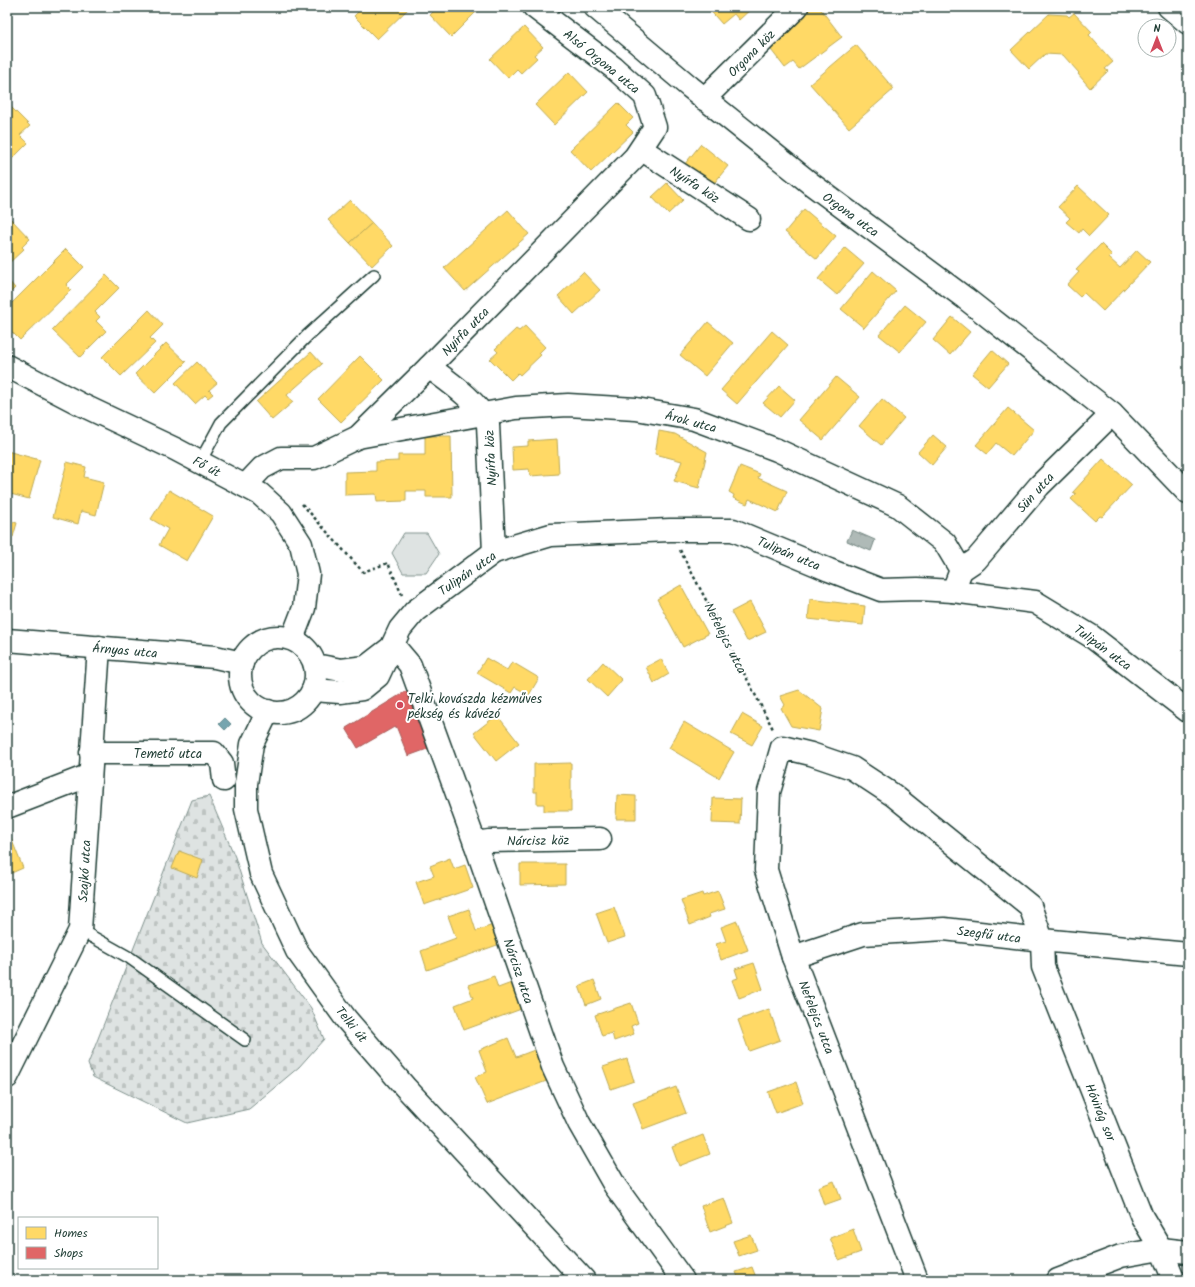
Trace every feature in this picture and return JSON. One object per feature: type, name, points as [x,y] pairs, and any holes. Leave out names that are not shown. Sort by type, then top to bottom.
[{"type":"street","name":"Alsó Orgona utca","points":[[534,7],[614,68],[645,96],[655,128]]},
{"type":"street","name":"Orgona utca","points":[[595,7],[704,99],[810,183],[965,298],[1112,414],[1188,493]]},
{"type":"street","name":"Orgona köz","points":[[704,99],[797,7]]},
{"type":"street","points":[[1169,7],[1188,23]]},
{"type":"street","name":"Nyírfa utca","points":[[245,486],[262,468],[281,458],[314,458],[358,437],[429,367],[635,157],[655,128]]},
{"type":"street","name":"Nyírfa köz","points":[[641,149],[749,219]]},
{"type":"street","name":"Fő út","points":[[7,366],[82,405],[200,462],[260,494],[281,513],[301,544],[308,574],[304,608],[292,639]]},
{"type":"street","name":"Nyírfa köz","points":[[429,367],[484,413],[488,424],[494,552]]},
{"type":"street","name":"Árok utca","points":[[358,437],[516,408],[568,405],[636,409],[694,419],[777,450],[898,506],[945,543],[961,570]]},
{"type":"street","name":"Sün utca","points":[[961,570],[976,560],[1039,486],[1112,414]]},
{"type":"street","name":"Tulipán utca","points":[[313,690],[340,692],[362,689],[378,676],[400,629],[415,611],[494,552],[551,535],[670,530],[733,530],[881,590],[953,591],[1035,602],[1091,636],[1188,710]]},
{"type":"street","points":[[953,591],[961,570]]},
{"type":"street","points":[[276,637],[292,639],[306,649],[315,665],[316,677],[313,690],[308,699],[290,711],[279,713],[268,711],[251,701],[245,693],[241,683],[240,673],[242,663],[250,650],[261,641],[276,637]]},
{"type":"street","name":"Árnyas utca","points":[[7,640],[215,657],[242,663]]},
{"type":"street","name":"Tulipán utca","points":[[315,665],[341,670],[366,667],[393,645]]},
{"type":"street","name":"Nárcisz utca","points":[[393,645],[410,665],[476,843],[553,1067],[579,1123],[615,1186],[683,1280]]},
{"type":"street","name":"Szajkó utca","points":[[7,1077],[80,930],[99,648]]},
{"type":"street","name":"Telki út","points":[[268,711],[252,744],[246,784],[246,809],[260,874],[297,951],[346,1019],[405,1087],[584,1280]]},
{"type":"street","points":[[782,747],[811,754],[852,768],[893,795],[1030,906],[1042,940]]},
{"type":"street","name":"Nefelejcs utca","points":[[782,747],[769,792],[766,870],[793,957],[917,1280]]},
{"type":"street","name":"Temető utca","points":[[91,753],[214,753],[222,763],[224,780]]},
{"type":"street","points":[[7,807],[90,775]]},
{"type":"street","name":"Nárcisz köz","points":[[476,843],[489,841],[600,839]]},
{"type":"street","name":"Szegfű utca","points":[[793,957],[863,934],[944,929],[1188,954]]},
{"type":"street","name":"Hóvirág sor","points":[[1042,940],[1043,967],[1142,1217],[1161,1249],[1174,1280]]},
{"type":"street","points":[[1058,1280],[1122,1256],[1161,1249],[1188,1252]]},
{"type":"lane","points":[[200,462],[221,423],[308,335],[374,275]]},
{"type":"lane","points":[[80,930],[130,958],[245,1040]]},
{"type":"path","points":[[299,501],[363,572],[388,564],[405,601],[415,611]]},
{"type":"path","name":"Nefelejcs utca","points":[[670,530],[782,747]]},
{"type":"green space","points":[[404,533],[427,533],[439,554],[426,573],[403,573],[392,553]]},
{"type":"green space","points":[[209,796],[235,857],[262,943],[311,1008],[324,1039],[299,1067],[249,1109],[187,1123],[93,1077],[88,1064],[192,800]]},
{"type":"water","points":[[852,530],[875,540],[871,551],[847,541]]},
{"type":"building: Homes","points":[[363,7],[410,7],[377,39],[354,16]]},
{"type":"building: Homes","points":[[438,7],[481,7],[451,37],[430,15]]},
{"type":"building: Homes","points":[[707,7],[753,7],[739,20],[734,14],[722,24]]},
{"type":"building: Homes","points":[[812,7],[819,7],[842,37],[799,69],[793,62],[785,68],[765,42]]},
{"type":"building: Homes","points":[[1074,13],[1092,32],[1089,35],[1113,62],[1105,69],[1108,71],[1090,88],[1063,55],[1045,54],[1029,69],[1011,50],[1049,14],[1067,15],[1069,17]]},
{"type":"building: Homes","points":[[524,27],[543,47],[534,55],[537,58],[521,73],[517,69],[508,78],[490,59]]},
{"type":"building: Homes","points":[[856,45],[894,89],[849,128],[810,84]]},
{"type":"building: Homes","points":[[569,72],[588,92],[554,125],[535,105]]},
{"type":"building: Homes","points":[[7,103],[30,126],[20,135],[28,143],[7,164]]},
{"type":"building: Homes","points":[[618,103],[633,118],[626,125],[633,132],[591,172],[570,150]]},
{"type":"building: Homes","points":[[701,144],[728,166],[711,187],[684,165]]},
{"type":"building: Homes","points":[[667,183],[683,200],[668,214],[652,197]]},
{"type":"building: Homes","points":[[1078,186],[1109,215],[1089,236],[1082,229],[1079,233],[1066,222],[1070,218],[1058,207]]},
{"type":"building: Homes","points":[[350,200],[372,223],[350,243],[328,220]]},
{"type":"building: Homes","points":[[804,209],[836,236],[817,259],[785,232]]},
{"type":"building: Homes","points":[[508,210],[529,234],[465,291],[444,268]]},
{"type":"building: Homes","points":[[11,219],[30,239],[22,247],[24,249],[7,265],[7,223]]},
{"type":"building: Homes","points":[[372,223],[393,246],[372,266],[350,243]]},
{"type":"building: Homes","points":[[1101,244],[1112,255],[1109,258],[1120,268],[1137,250],[1150,262],[1103,311],[1084,293],[1080,297],[1067,285],[1079,272],[1076,270]]},
{"type":"building: Homes","points":[[845,248],[864,264],[837,295],[818,279]]},
{"type":"building: Homes","points":[[66,249],[84,267],[66,285],[71,290],[20,340],[7,327],[7,308]]},
{"type":"building: Homes","points":[[873,271],[896,291],[864,328],[841,309]]},
{"type":"building: Homes","points":[[583,272],[600,290],[574,314],[558,296]]},
{"type":"building: Homes","points":[[106,275],[119,288],[95,312],[100,317],[96,321],[106,331],[80,357],[52,330]]},
{"type":"building: Homes","points":[[7,279],[15,288],[7,296]]},
{"type":"building: Homes","points":[[905,305],[926,322],[900,352],[879,335]]},
{"type":"building: Homes","points":[[149,310],[163,325],[150,338],[155,343],[121,376],[102,357]]},
{"type":"building: Homes","points":[[952,317],[970,332],[950,355],[933,340]]},
{"type":"building: Homes","points":[[708,322],[733,343],[705,376],[680,355]]},
{"type":"building: Homes","points":[[525,326],[545,347],[539,353],[541,355],[520,375],[518,373],[511,380],[490,359],[498,352],[495,349],[516,329],[519,331]]},
{"type":"building: Homes","points":[[772,331],[788,345],[737,404],[721,390]]},
{"type":"building: Homes","points":[[166,343],[186,362],[155,393],[135,374]]},
{"type":"building: Homes","points":[[992,350],[1008,364],[988,387],[972,374]]},
{"type":"building: Homes","points":[[311,352],[322,364],[287,395],[293,402],[272,420],[256,402]]},
{"type":"building: Homes","points":[[360,356],[384,380],[341,422],[318,399]]},
{"type":"building: Homes","points":[[197,362],[217,383],[209,390],[213,394],[208,398],[205,395],[195,404],[175,383]]},
{"type":"building: Homes","points":[[836,377],[860,397],[823,440],[799,420]]},
{"type":"building: Homes","points":[[779,386],[795,400],[780,417],[763,403]]},
{"type":"building: Homes","points":[[882,399],[904,418],[881,445],[859,426]]},
{"type":"building: Homes","points":[[1008,408],[1034,430],[1012,456],[996,443],[987,454],[976,445]]},
{"type":"building: Homes","points":[[659,431],[675,434],[707,452],[699,488],[674,481],[682,461],[655,454]]},
{"type":"building: Homes","points":[[933,435],[947,447],[932,465],[918,452]]},
{"type":"building: Homes","points":[[425,436],[451,436],[452,497],[426,497],[426,491],[406,491],[406,501],[377,502],[376,494],[345,495],[345,472],[376,471],[376,462],[398,461],[398,455],[425,455]]},
{"type":"building: Homes","points":[[557,439],[559,474],[530,476],[529,469],[513,470],[512,447],[528,446],[528,441]]},
{"type":"building: Homes","points":[[7,451],[40,460],[29,499],[7,493]]},
{"type":"building: Homes","points":[[1103,459],[1132,485],[1102,517],[1100,516],[1095,521],[1071,499],[1076,494],[1073,492]]},
{"type":"building: Homes","points":[[67,462],[86,467],[84,477],[104,482],[96,515],[81,511],[78,524],[53,517]]},
{"type":"building: Homes","points":[[740,466],[760,474],[758,478],[787,491],[778,512],[749,499],[747,504],[733,498],[734,495],[729,492]]},
{"type":"building: Homes","points":[[169,490],[213,516],[187,561],[159,545],[168,529],[151,519]]},
{"type":"building: Homes","points":[[7,520],[17,523],[13,537],[7,535]]},
{"type":"building: Homes","points":[[681,585],[708,634],[683,647],[657,599]]},
{"type":"building: Homes","points":[[810,599],[865,606],[863,625],[808,619]]},
{"type":"building: Homes","points":[[750,602],[766,632],[747,641],[731,612]]},
{"type":"building: Homes","points":[[486,658],[507,670],[512,662],[539,678],[529,695],[515,687],[511,693],[477,673]]},
{"type":"building: Homes","points":[[661,659],[669,674],[654,683],[646,667]]},
{"type":"building: Homes","points":[[603,662],[622,680],[607,697],[588,679]]},
{"type":"building: Homes","points":[[799,690],[823,709],[819,731],[791,726],[781,708],[785,705],[780,696]]},
{"type":"building: Homes","points":[[742,714],[763,726],[752,745],[731,734]]},
{"type":"building: Homes","points":[[497,715],[519,743],[496,761],[474,733]]},
{"type":"building: Homes","points":[[684,722],[734,752],[719,778],[669,748]]},
{"type":"building: Homes","points":[[571,763],[571,811],[544,811],[544,804],[537,804],[537,792],[534,792],[534,764]]},
{"type":"building: Homes","points":[[617,795],[636,796],[636,819],[616,819]]},
{"type":"building: Homes","points":[[713,798],[741,799],[740,824],[712,823]]},
{"type":"building: Homes","points":[[11,838],[23,868],[7,875],[7,840]]},
{"type":"building: Homes","points":[[179,851],[203,860],[197,878],[172,868]]},
{"type":"building: Homes","points":[[450,858],[454,869],[465,865],[473,888],[424,905],[416,882],[434,876],[430,866]]},
{"type":"building: Homes","points":[[520,864],[565,864],[565,884],[520,885]]},
{"type":"building: Homes","points":[[718,891],[725,909],[709,914],[710,917],[690,925],[681,900],[702,893],[703,896]]},
{"type":"building: Homes","points":[[614,907],[625,937],[607,943],[596,913]]},
{"type":"building: Homes","points":[[469,909],[476,931],[493,925],[500,944],[427,970],[421,951],[456,938],[448,916]]},
{"type":"building: Homes","points":[[737,921],[748,950],[721,960],[716,944],[726,941],[721,927]]},
{"type":"building: Homes","points":[[754,963],[763,989],[739,998],[732,980],[738,978],[735,969]]},
{"type":"building: Homes","points":[[494,976],[498,988],[514,982],[524,1008],[464,1030],[455,1005],[473,998],[468,985]]},
{"type":"building: Homes","points":[[594,980],[601,999],[586,1005],[579,986]]},
{"type":"building: Homes","points":[[631,1003],[638,1023],[631,1026],[634,1034],[614,1041],[612,1033],[602,1036],[595,1015]]},
{"type":"building: Homes","points":[[769,1009],[780,1040],[749,1051],[738,1020]]},
{"type":"building: Homes","points":[[508,1038],[516,1057],[537,1049],[549,1080],[487,1104],[475,1077],[487,1072],[479,1050]]},
{"type":"building: Homes","points":[[627,1059],[634,1081],[611,1089],[603,1067]]},
{"type":"building: Homes","points":[[796,1082],[803,1103],[776,1113],[768,1092]]},
{"type":"building: Homes","points":[[676,1087],[686,1113],[643,1129],[633,1103]]},
{"type":"building: Homes","points":[[703,1135],[710,1154],[679,1166],[672,1147]]},
{"type":"building: Homes","points":[[834,1181],[841,1199],[824,1205],[818,1187]]},
{"type":"building: Homes","points":[[724,1198],[733,1223],[710,1232],[701,1206]]},
{"type":"building: Homes","points":[[853,1229],[861,1252],[839,1260],[830,1238]]},
{"type":"building: Homes","points":[[751,1235],[757,1250],[739,1256],[733,1241]]},
{"type":"building: Homes","points":[[752,1267],[757,1280],[739,1280],[736,1272]]},
{"type":"building: Shops","points":[[408,690],[430,748],[408,756],[396,726],[358,748],[346,728]]},
{"type":"building: Public","points":[[225,718],[231,724],[225,730],[219,724]]},
{"type":"place","name":"Telki kovászda kézműves pékség és kávézó","points":[[400,705]]}]
